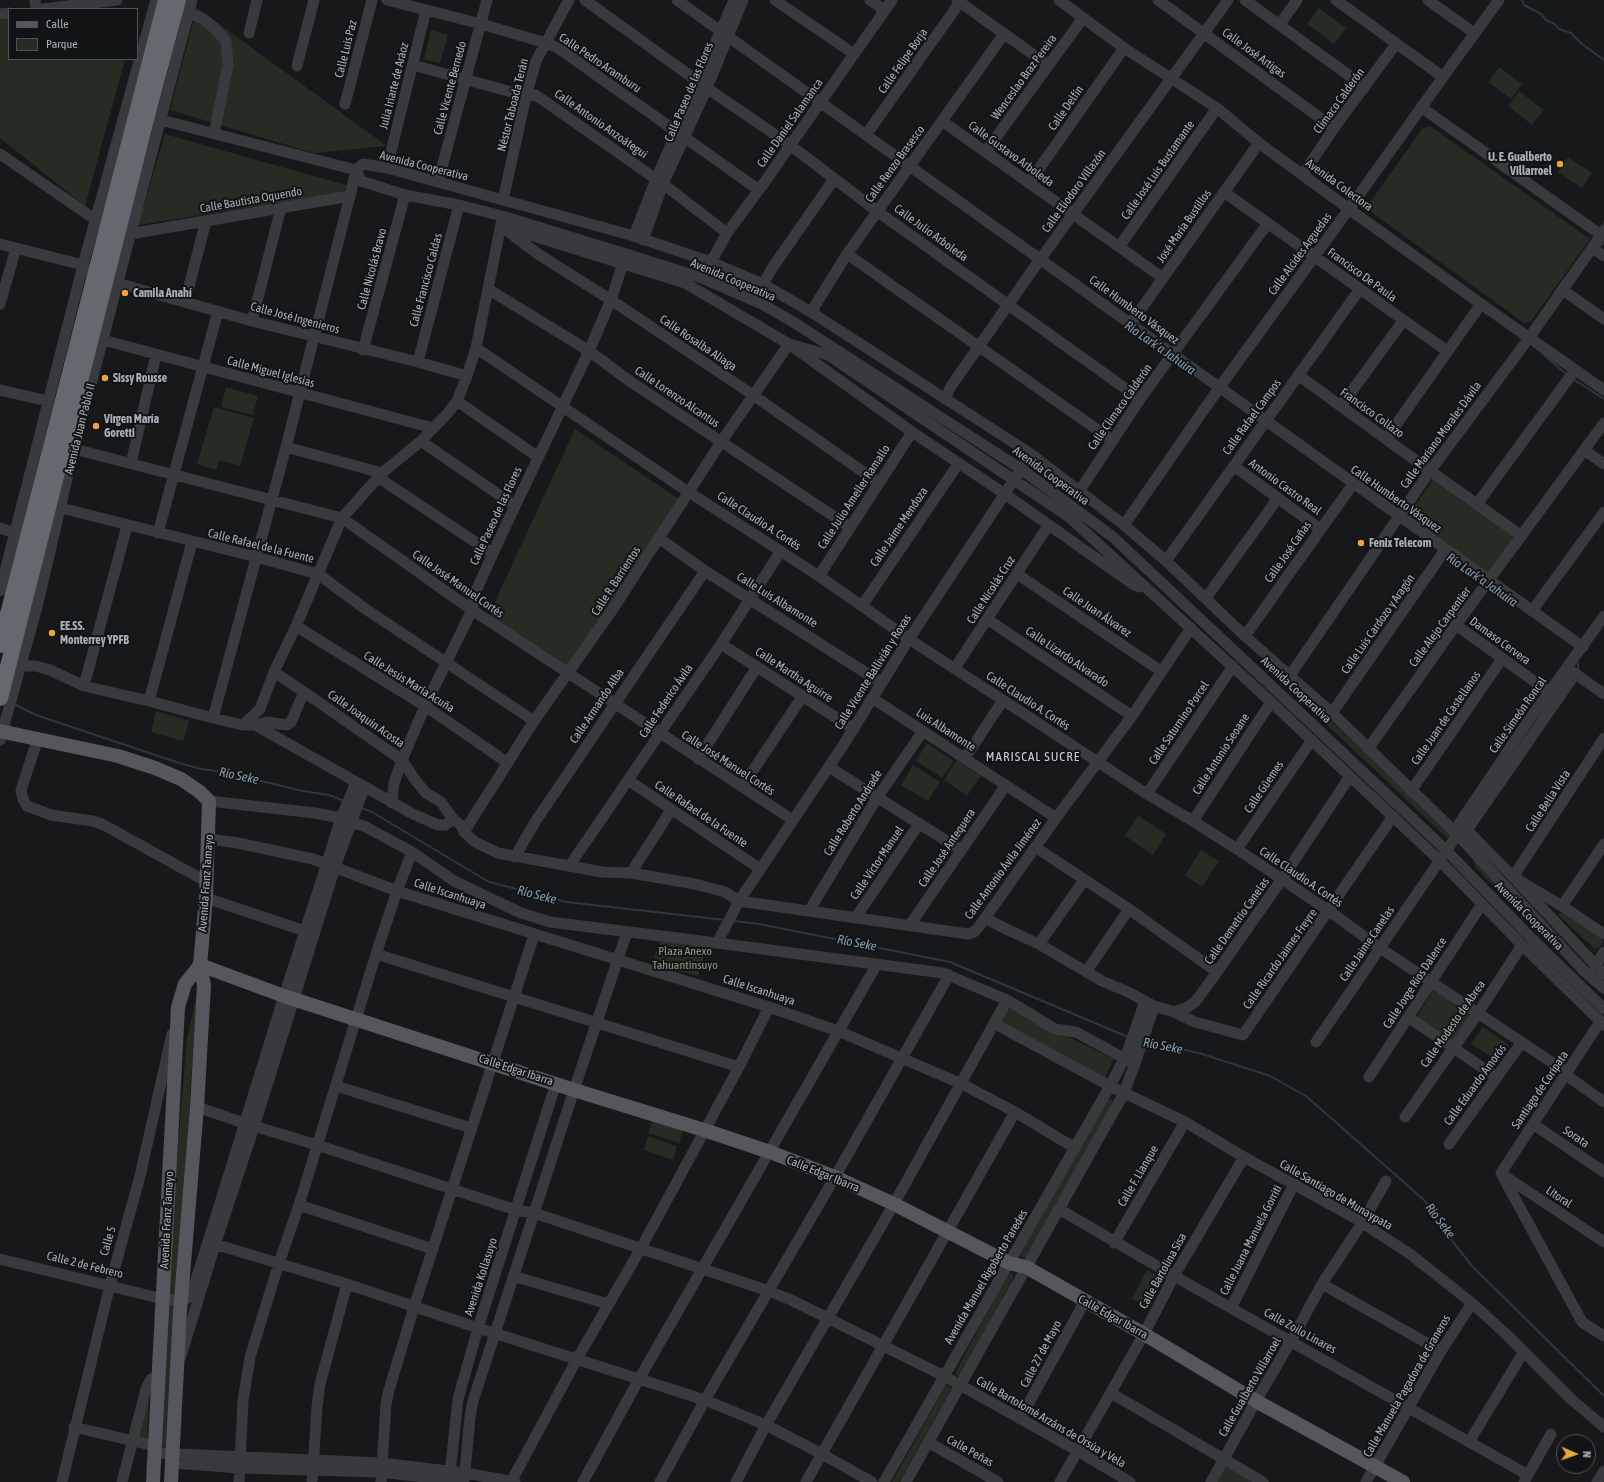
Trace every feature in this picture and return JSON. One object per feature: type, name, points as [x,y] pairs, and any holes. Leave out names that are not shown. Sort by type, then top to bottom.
[{"type":"highway","points":[[142,115],[168,4]]},
{"type":"highway","name":"Avenida Juan Pablo II","points":[[7,695],[113,228],[142,115]]},
{"type":"highway","name":"Avenida Juan Pablo II","points":[[0,645],[95,277],[113,228]]},
{"type":"main road","points":[[1,734],[38,738],[118,756],[155,768],[181,779],[200,792],[209,801]]},
{"type":"main road","name":"Avenida Franz Tamayo","points":[[171,1482],[181,1301],[197,1107],[204,985],[200,965],[207,882],[209,801]]},
{"type":"main road","name":"Avenida Franz Tamayo","points":[[153,1482],[178,1007],[185,984],[200,965]]},
{"type":"main road","name":"Calle Edgar Ibarra","points":[[200,965],[289,998],[770,1152],[835,1177],[948,1230],[1009,1263],[1026,1267],[1144,1334],[1256,1401],[1403,1482]]},
{"type":"street","points":[[49,8],[88,2],[117,0]]},
{"type":"street","points":[[168,4],[192,0]]},
{"type":"street","points":[[249,32],[257,0]]},
{"type":"street","points":[[297,66],[314,0]]},
{"type":"street","name":"Calle Luis Paz","points":[[345,104],[372,0]]},
{"type":"street","name":"Calle Pedro Aramburu","points":[[387,0],[481,24],[546,43],[558,48],[759,190]]},
{"type":"street","name":"Calle Vicente Bernedo","points":[[438,182],[487,0]]},
{"type":"street","name":"Néstor Taboada Terán","points":[[503,200],[526,96],[536,61],[569,0]]},
{"type":"street","name":"Calle Julio Arboleda","points":[[585,0],[703,85],[790,145],[877,211],[1140,399]]},
{"type":"street","name":"Calle Humberto Vásquez","points":[[677,0],[1131,323],[1445,550],[1583,647]]},
{"type":"street","name":"Calle Paseo de las Flores","points":[[638,238],[680,134],[703,85],[724,33],[734,0]]},
{"type":"street","name":"Calle Paseo de las Flores","points":[[724,33],[743,0]]},
{"type":"street","points":[[776,0],[854,54]]},
{"type":"street","points":[[870,0],[884,10]]},
{"type":"street","name":"Calle Daniel Salamanca","points":[[711,262],[727,233],[759,190],[892,0]]},
{"type":"street","name":"Avenida Colectora","points":[[1059,0],[1124,48],[1217,108],[1259,143],[1481,304],[1604,390]]},
{"type":"street","name":"Calle José Artigas","points":[[1158,0],[1334,128]]},
{"type":"street","name":"Calle Eliodoro Villazón","points":[[944,399],[951,386],[1073,214],[1203,32],[1228,0]]},
{"type":"street","points":[[1245,0],[1365,87]]},
{"type":"street","points":[[1280,24],[1297,0]]},
{"type":"street","points":[[1336,0],[1443,77]]},
{"type":"street","points":[[1428,0],[1474,33]]},
{"type":"street","name":"Calle Alcides Arguedas","points":[[1124,525],[1219,388],[1314,256],[1350,209],[1421,107],[1499,0]]},
{"type":"street","points":[[959,1],[1048,65]]},
{"type":"street","name":"Calle Felipe Borja","points":[[866,135],[959,1]]},
{"type":"street","points":[[142,115],[168,4]]},
{"type":"street","points":[[168,4],[202,18],[214,28],[226,42],[228,65],[214,134]]},
{"type":"street","name":"Julia Iriarte de Aráoz","points":[[387,168],[426,10]]},
{"type":"street","name":"Wenceslao Braz Pereira","points":[[986,151],[1083,18]]},
{"type":"street","name":"Calle Renzo Brasesco","points":[[811,312],[847,254],[1004,34]]},
{"type":"street","name":"Clímaco Calderón","points":[[1303,174],[1334,128],[1396,44]]},
{"type":"street","name":"Calle Delfín","points":[[1029,183],[1124,48]]},
{"type":"street","name":"Calle Antonio Anzoátegui","points":[[413,65],[526,96],[535,95],[660,182],[727,233]]},
{"type":"street","points":[[1421,107],[1602,233]]},
{"type":"street","name":"Calle José Luis Bustamante","points":[[1120,247],[1217,108]]},
{"type":"street","name":"Avenida Cooperativa","points":[[142,115],[356,170]]},
{"type":"street","name":"Avenida Juan Pablo II","points":[[1,734],[7,695],[21,666],[37,607],[74,449],[117,283],[113,228],[142,115]]},
{"type":"street","name":"Calle Gustavo Arboleda","points":[[942,121],[1163,278]]},
{"type":"street","name":"José María Bustillos","points":[[1131,323],[1259,143]]},
{"type":"street","points":[[0,154],[113,228]]},
{"type":"street","name":"Avenida Cooperativa","points":[[356,170],[363,164],[387,168],[638,238],[711,262],[763,284],[811,312],[1031,454],[1080,490],[1166,561],[1289,677],[1332,713],[1455,833],[1584,970],[1604,988]]},
{"type":"street","points":[[214,718],[300,393],[356,170]]},
{"type":"street","name":"Avenida Cooperativa","points":[[356,170],[361,181],[405,195],[459,204],[502,221],[702,278],[764,305],[817,337],[1021,469],[1113,537],[1446,850],[1533,940],[1604,1010]]},
{"type":"street","points":[[763,284],[773,267],[834,179]]},
{"type":"street","name":"Francisco De Paula","points":[[1224,192],[1447,351]]},
{"type":"street","name":"Calle Nicolás Bravo","points":[[363,350],[405,195]]},
{"type":"street","name":"Calle Bautista Oquendo","points":[[113,228],[206,221],[350,196]]},
{"type":"street","name":"Calle Francisco Caldas","points":[[418,362],[459,204]]},
{"type":"street","points":[[252,321],[281,208]]},
{"type":"street","points":[[185,302],[206,221]]},
{"type":"street","points":[[243,724],[260,709],[274,672],[296,626],[342,518],[380,476],[421,441],[447,414],[456,401],[467,376],[476,348],[502,221],[685,283],[789,344],[912,432],[1005,494],[1048,526],[1134,585],[1151,591]]},
{"type":"street","name":"Calle Rosalba Aliaga","points":[[502,221],[538,254],[611,300],[753,395],[879,483]]},
{"type":"street","name":"Calle Climaco Calderón","points":[[1080,490],[1140,399],[1268,223]]},
{"type":"street","name":"Avenida Juan Pablo II","points":[[0,591],[83,265],[113,228]]},
{"type":"street","name":"Calle Mariano Morales Dávila","points":[[1289,677],[1430,471],[1529,338],[1602,233]]},
{"type":"street","points":[[0,244],[83,265],[95,277]]},
{"type":"street","points":[[0,304],[16,248]]},
{"type":"street","points":[[1592,248],[1604,256]]},
{"type":"street","points":[[847,254],[1112,440]]},
{"type":"street","name":"Calle Paseo de las Flores","points":[[392,803],[394,783],[425,706],[447,664],[472,610],[476,591],[492,553],[589,352],[611,300],[624,263]]},
{"type":"street","name":"Calle José Ingenieros","points":[[117,283],[252,321],[363,350],[418,362],[467,376]]},
{"type":"street","name":"Calle Lorenzo Alcantus","points":[[488,289],[589,352],[631,382],[850,527]]},
{"type":"street","name":"Calle Rafael Campos","points":[[1166,561],[1360,289]]},
{"type":"street","points":[[1563,290],[1604,319]]},
{"type":"street","points":[[1386,438],[1481,304]]},
{"type":"street","points":[[158,533],[218,311]]},
{"type":"street","points":[[1341,406],[1403,321]]},
{"type":"street","name":"Calle Miguel Iglesias","points":[[102,340],[433,428]]},
{"type":"street","points":[[789,344],[828,355],[1069,516],[1233,666],[1393,816],[1603,1024]]},
{"type":"street","name":"Calle R. Barrientos","points":[[464,832],[534,721],[613,609],[721,442],[789,344]]},
{"type":"street","name":"Calle Claudio A. Cortés","points":[[476,348],[681,487],[690,491],[819,576],[909,639],[1147,794],[1193,821],[1282,879],[1380,948],[1522,1042],[1604,1102]]},
{"type":"street","points":[[131,463],[156,355]]},
{"type":"street","points":[[1477,504],[1575,370]]},
{"type":"street","name":"Francisco Collazo","points":[[1298,375],[1522,536]]},
{"type":"street","points":[[0,390],[48,401]]},
{"type":"street","points":[[456,401],[538,457]]},
{"type":"street","name":"Calle Alejo Carpentier","points":[[1368,749],[1456,625],[1490,581],[1604,423]]},
{"type":"street","name":"Calle Julio Ameller Ramallo","points":[[819,576],[912,432]]},
{"type":"street","points":[[421,441],[515,506]]},
{"type":"street","points":[[286,447],[380,476],[492,553]]},
{"type":"street","name":"Calle José Manuel Cortés","points":[[74,449],[342,518],[472,610],[659,734],[794,820]]},
{"type":"street","points":[[1584,450],[1604,464]]},
{"type":"street","name":"Calle Vicente Ballivián y Roxas","points":[[717,943],[738,902],[854,729],[909,639],[1031,454]]},
{"type":"street","name":"Calle Jaime Mendoza","points":[[862,606],[958,464]]},
{"type":"street","name":"Antonio Castro Real","points":[[1234,466],[1320,528]]},
{"type":"street","name":"Calle José Cañas","points":[[1245,636],[1320,528],[1353,484]]},
{"type":"street","points":[[1206,598],[1278,498]]},
{"type":"street","name":"Calle Rafael de la Fuente","points":[[61,508],[318,574],[364,608],[534,721]]},
{"type":"street","points":[[1532,611],[1604,512]]},
{"type":"street","points":[[84,686],[127,526]]},
{"type":"street","name":"Calle Nicolás Cruz","points":[[954,668],[988,620],[1048,526]]},
{"type":"street","points":[[0,528],[15,533]]},
{"type":"street","name":"Calle Luis Albamonte","points":[[659,538],[705,571],[882,683]]},
{"type":"street","points":[[149,701],[192,542]]},
{"type":"street","name":"Calle Luis Cardozo y Aragón","points":[[1332,713],[1445,550]]},
{"type":"street","name":"Calle Federico Ávila","points":[[570,865],[721,644],[781,551]]},
{"type":"street","name":"Calle Armando Alba","points":[[515,857],[535,822],[705,571]]},
{"type":"street","name":"Calle Juan Álvarez","points":[[1017,574],[1162,671]]},
{"type":"street","name":"Calle Simeón Roncal","points":[[1455,833],[1467,830],[1571,671],[1583,647],[1604,616]]},
{"type":"street","name":"Calle Lizardo Alvarado","points":[[988,620],[1132,716]]},
{"type":"street","name":"Damaso Cervera","points":[[1456,625],[1549,692]]},
{"type":"street","name":"Calle Jesús María Acuña","points":[[296,626],[425,706],[508,763]]},
{"type":"street","name":"Calle Antonio Ávila Jiménez","points":[[738,902],[968,934],[976,930],[1056,818],[1132,716],[1191,628]]},
{"type":"street","name":"Calle Martha Aguirre","points":[[721,644],[854,729]]},
{"type":"street","name":"Calle Juan de Castellanos","points":[[1411,791],[1502,659]]},
{"type":"street","points":[[21,666],[36,666],[50,670],[84,686],[243,724],[255,725],[267,722],[287,725],[291,722],[304,692]]},
{"type":"street","name":"Calle Saturnino Porcel","points":[[1147,794],[1233,666]]},
{"type":"street","points":[[698,759],[757,667]]},
{"type":"street","points":[[1571,671],[1604,694]]},
{"type":"street","name":"Calle Simeón Roncal","points":[[1455,833],[1549,692],[1571,671]]},
{"type":"street","name":"Calle Joaquín Acosta","points":[[274,672],[402,760],[426,793],[441,802],[453,819],[462,826],[464,832],[482,846],[498,853],[515,857],[570,865],[602,872],[631,873],[695,884],[725,892],[738,902]]},
{"type":"street","points":[[742,787],[802,696]]},
{"type":"street","name":"Luis Albamonte","points":[[872,698],[1006,785]]},
{"type":"street","points":[[965,758],[1003,700]]},
{"type":"street","name":"Calle Antonio Seoane","points":[[1193,821],[1271,702]]},
{"type":"street","points":[[255,725],[358,790],[392,803],[438,825],[445,825],[453,819]]},
{"type":"street","name":"Calle Roberto Andrade","points":[[809,911],[877,798],[923,731]]},
{"type":"street","points":[[38,738],[20,790],[23,799],[28,806],[51,815],[93,821],[104,825],[207,882]]},
{"type":"street","name":"Calle Bella Vista","points":[[1513,877],[1604,738]]},
{"type":"street","name":"Calle Güemes","points":[[1237,849],[1312,740]]},
{"type":"street","points":[[829,767],[962,850]]},
{"type":"street","name":"Calle Demetrio Canelas","points":[[1174,1012],[1188,1008],[1196,1001],[1282,879],[1350,776]]},
{"type":"street","name":"Calle Rafael de la Fuente","points":[[628,780],[760,869]]},
{"type":"street","points":[[1006,785],[1056,818]]},
{"type":"street","name":"Calle José Antequera","points":[[910,925],[1006,785]]},
{"type":"street","points":[[289,998],[305,931],[358,790]]},
{"type":"street","points":[[209,801],[315,813],[347,820],[366,827],[412,852],[454,881],[521,913],[550,922],[877,964],[949,975],[1007,1000],[1055,1029],[1076,1032],[1136,1061]]},
{"type":"street","points":[[631,873],[671,810]]},
{"type":"street","name":"Calle Ricardo Jaimes Freyre","points":[[1174,1012],[1195,1022],[1243,1035],[1393,816]]},
{"type":"street","name":"Calle Víctor Manuel","points":[[856,918],[919,824]]},
{"type":"street","points":[[1467,830],[1604,974]]},
{"type":"street","name":"Calle Jaime Canelas","points":[[1316,1042],[1446,850],[1455,833]]},
{"type":"street","name":"Calle Iscanhuaya","points":[[209,839],[238,843],[313,859],[397,891],[534,935],[769,1007],[838,1031],[962,1084],[1015,1112],[1075,1148]]},
{"type":"street","points":[[1562,906],[1604,844]]},
{"type":"street","points":[[1036,847],[1129,909],[1217,972]]},
{"type":"street","points":[[239,1482],[243,1401],[248,1363],[279,1263],[299,1205],[355,1019],[397,891],[412,852]]},
{"type":"street","points":[[177,1372],[211,1243],[331,865]]},
{"type":"street","points":[[1513,877],[1562,906],[1604,934]]},
{"type":"street","points":[[1039,944],[1084,880]]},
{"type":"street","points":[[206,898],[305,931]]},
{"type":"street","name":"Calle Jorge Ríos Dalence","points":[[1369,1077],[1482,904]]},
{"type":"street","points":[[1086,972],[1129,909]]},
{"type":"street","points":[[985,918],[1039,944],[1102,981],[1149,1004],[1174,1012]]},
{"type":"street","points":[[464,1479],[470,1416],[494,1333],[574,1090],[619,960],[627,932]]},
{"type":"street","points":[[381,1472],[388,1390],[534,935]]},
{"type":"street","name":"Calle Modesto de Abrea","points":[[1405,1117],[1478,1013],[1522,945]]},
{"type":"street","points":[[1595,966],[1604,952]]},
{"type":"street","points":[[376,954],[739,1067]]},
{"type":"street","points":[[583,1482],[639,1379],[877,964]]},
{"type":"street","points":[[660,1482],[705,1400],[835,1177],[949,975]]},
{"type":"street","points":[[736,1482],[766,1425],[829,1318],[962,1084],[1007,1000]]},
{"type":"street","points":[[906,1482],[1124,1093],[1136,1061],[1149,1004]]},
{"type":"street","name":"Calle 5","points":[[62,1482],[74,1427],[110,1284],[140,1176],[178,1007]]},
{"type":"street","points":[[74,1427],[132,1441],[155,1449],[172,1458],[313,1465],[450,1478],[513,1482],[577,1359],[641,1248],[739,1067],[769,1007]]},
{"type":"street","points":[[1408,1017],[1496,1077]]},
{"type":"street","name":"Avenida Manuel Rigoberto Paredes","points":[[884,1482],[1075,1148],[1144,1023]]},
{"type":"street","name":"Calle Santiago de Munaypata","points":[[995,1024],[1110,1086],[1185,1122],[1244,1157],[1362,1222],[1410,1254],[1472,1303],[1508,1336],[1523,1353],[1571,1399],[1604,1427]]},
{"type":"street","name":"Santiago de Coripata","points":[[1501,1173],[1598,1025],[1603,1024]]},
{"type":"street","name":"Calle Eduardo Amorós","points":[[1449,1144],[1522,1042]]},
{"type":"street","name":"Avenida Kollasuyo","points":[[450,1478],[458,1399],[478,1328],[556,1083]]},
{"type":"street","points":[[336,1086],[471,1128]]},
{"type":"street","name":"Calle Bartolomé Arzáns de Orsúa y Vela","points":[[197,1107],[452,1190],[641,1248],[702,1270],[769,1291],[829,1318],[944,1376],[1130,1482]]},
{"type":"street","points":[[806,1482],[1015,1112]]},
{"type":"street","name":"Calle F. Llanque","points":[[1114,1243],[1185,1122]]},
{"type":"street","name":"Sorata","points":[[1533,1124],[1604,1172]]},
{"type":"street","name":"Calle Bartolina Sisa","points":[[1060,1482],[1144,1334],[1174,1276],[1244,1157]]},
{"type":"street","points":[[1501,1173],[1582,1322],[1604,1336]]},
{"type":"street","name":"Litoral","points":[[1501,1173],[1604,1242]]},
{"type":"street","name":"Calle Gualberto Villarroel","points":[[1211,1482],[1256,1401],[1292,1341],[1322,1284],[1362,1222],[1386,1181]]},
{"type":"street","name":"Calle Juana Manuela Gorriti","points":[[1231,1308],[1294,1184]]},
{"type":"street","points":[[299,1205],[433,1249]]},
{"type":"street","name":"Calle Zoilo Linares","points":[[1059,1209],[1114,1243],[1292,1341],[1469,1442],[1526,1478]]},
{"type":"street","points":[[181,1301],[189,1297],[192,1292],[211,1243]]},
{"type":"street","points":[[211,1243],[347,1284],[478,1328],[705,1400],[766,1425],[872,1482]]},
{"type":"street","name":"Calle 2 de Febrero","points":[[0,1258],[110,1284],[163,1299],[181,1301]]},
{"type":"street","points":[[513,1276],[608,1304]]},
{"type":"street","points":[[312,1482],[320,1384],[347,1284]]},
{"type":"street","points":[[1322,1284],[1441,1351]]},
{"type":"street","name":"Calle 27 de Mayo","points":[[1020,1419],[1085,1301]]},
{"type":"street","name":"Calle Manuela Pagadora de Graneros","points":[[1366,1482],[1441,1351],[1472,1303]]},
{"type":"street","points":[[1469,1442],[1523,1353]]},
{"type":"street","points":[[122,1482],[146,1389],[151,1379],[159,1376]]},
{"type":"street","points":[[1111,1393],[1263,1482]]},
{"type":"street","points":[[1526,1478],[1551,1434]]},
{"type":"street","name":"Calle Peñas","points":[[928,1442],[985,1479],[998,1482]]},
{"type":"street","points":[[1597,1482],[1604,1471]]},
{"type":"green space","points":[[197,8],[387,146],[314,153],[170,110]]},
{"type":"green space","points":[[1319,8],[1346,28],[1334,44],[1307,24]]},
{"type":"green space","points":[[8,19],[8,60],[125,60],[85,206],[0,138],[0,20]]},
{"type":"green space","points":[[431,30],[448,35],[440,63],[424,59]]},
{"type":"green space","points":[[1499,67],[1522,84],[1511,99],[1488,82]]},
{"type":"green space","points":[[1519,91],[1544,110],[1532,125],[1508,106]]},
{"type":"green space","points":[[1430,126],[1590,239],[1531,321],[1524,323],[1371,212],[1369,204],[1422,129]]},
{"type":"green space","points":[[165,134],[349,186],[342,193],[138,225]]},
{"type":"green space","points":[[1568,157],[1592,173],[1582,188],[1558,172]]},
{"type":"green space","points":[[226,387],[258,396],[253,415],[221,407]]},
{"type":"green space","points":[[214,407],[254,418],[240,466],[219,460],[216,470],[197,464]]},
{"type":"green space","points":[[575,429],[685,503],[571,676],[486,621]]},
{"type":"green space","points":[[1433,480],[1516,537],[1490,573],[1487,573],[1410,518],[1408,515]]},
{"type":"green space","points":[[1291,683],[1452,835],[1450,841],[1290,690]]},
{"type":"green space","points":[[156,711],[189,721],[183,741],[151,732]]},
{"type":"green space","points":[[927,743],[954,761],[942,778],[916,761]]},
{"type":"green space","points":[[957,760],[981,776],[967,796],[944,780]]},
{"type":"green space","points":[[913,765],[940,782],[928,801],[901,785]]},
{"type":"green space","points":[[1138,815],[1166,834],[1153,855],[1125,836]]},
{"type":"green space","points":[[1201,850],[1219,861],[1202,887],[1185,875]]},
{"type":"green space","points":[[1471,852],[1544,932],[1543,938],[1476,868]]},
{"type":"green space","points":[[1563,912],[1601,938],[1603,943],[1599,948],[1595,949],[1559,916],[1559,913]]},
{"type":"green space","name":"Plaza Anexo Tahuantinsuyo","points":[[660,941],[707,946],[698,976],[652,965]]},
{"type":"green space","points":[[1433,990],[1472,1015],[1454,1044],[1415,1020]]},
{"type":"green space","points":[[197,992],[190,1095],[183,1270],[167,1448],[159,1446],[169,1248],[187,1039]]},
{"type":"green space","points":[[1006,1007],[1114,1059],[1104,1079],[999,1022]]},
{"type":"green space","points":[[1483,1027],[1509,1045],[1498,1061],[1471,1044]]},
{"type":"green space","points":[[1112,1099],[1113,1105],[1027,1257],[1022,1258],[1021,1253],[1106,1100]]},
{"type":"green space","points":[[654,1117],[684,1128],[679,1143],[648,1133]]},
{"type":"green space","points":[[648,1136],[677,1146],[673,1160],[644,1150]]},
{"type":"green space","points":[[1147,1270],[1164,1279],[1149,1308],[1132,1299]]},
{"type":"green space","points":[[1013,1273],[1013,1278],[961,1376],[957,1376],[955,1373],[1008,1274]]},
{"type":"green space","points":[[946,1385],[952,1388],[899,1482],[892,1482]]},
{"type":"green space","points":[[147,1403],[149,1403],[147,1439],[137,1438]]},
{"type":"green space","points":[[1225,1466],[1253,1482],[1216,1482]]},
{"type":"waterway","name":"Río Lark’a Jahuira","points":[[1522,0],[1524,5],[1541,14],[1546,20],[1555,24],[1559,29],[1571,33],[1582,44],[1604,60]]},
{"type":"waterway","name":"Río Lark’a Jahuira","points":[[1600,228],[1604,223]]},
{"type":"waterway","points":[[1601,246],[1604,242]]},
{"type":"waterway","name":"Río Lark’a Jahuira","points":[[1555,292],[1564,279]]},
{"type":"waterway","name":"Río Lark’a Jahuira","points":[[1541,352],[1566,374]]},
{"type":"waterway","name":"Río Lark’a Jahuira","points":[[1573,379],[1604,399]]},
{"type":"waterway","name":"Río Lark’a Jahuira","points":[[1577,660],[1579,671]]},
{"type":"waterway","name":"Río Seke","points":[[14,704],[36,715],[176,762],[201,769],[224,772],[303,791],[329,795],[344,801]]},
{"type":"waterway","name":"Río Seke","points":[[361,808],[372,812],[489,882],[567,902],[725,920]]},
{"type":"waterway","name":"Río Seke","points":[[734,921],[759,924],[950,962],[1128,1037]]},
{"type":"waterway","name":"Río Seke","points":[[1146,1042],[1199,1053],[1270,1076],[1306,1096],[1424,1200],[1456,1246],[1473,1267],[1604,1396]]},
{"type":"place","name":"U. E. Gualberto Villarroel","points":[[1560,164]]},
{"type":"place","name":"Camila Anahí","points":[[125,293]]},
{"type":"place","name":"Sissy Rousse","points":[[105,378]]},
{"type":"place","name":"Virgen María Goretti","points":[[96,426]]},
{"type":"place","name":"Fenix Telecom","points":[[1361,543]]},
{"type":"place","name":"EE.SS. Monterrey YPFB","points":[[52,633]]},
{"type":"district","name":"MARISCAL SUCRE","points":[[1033,757]]}]
